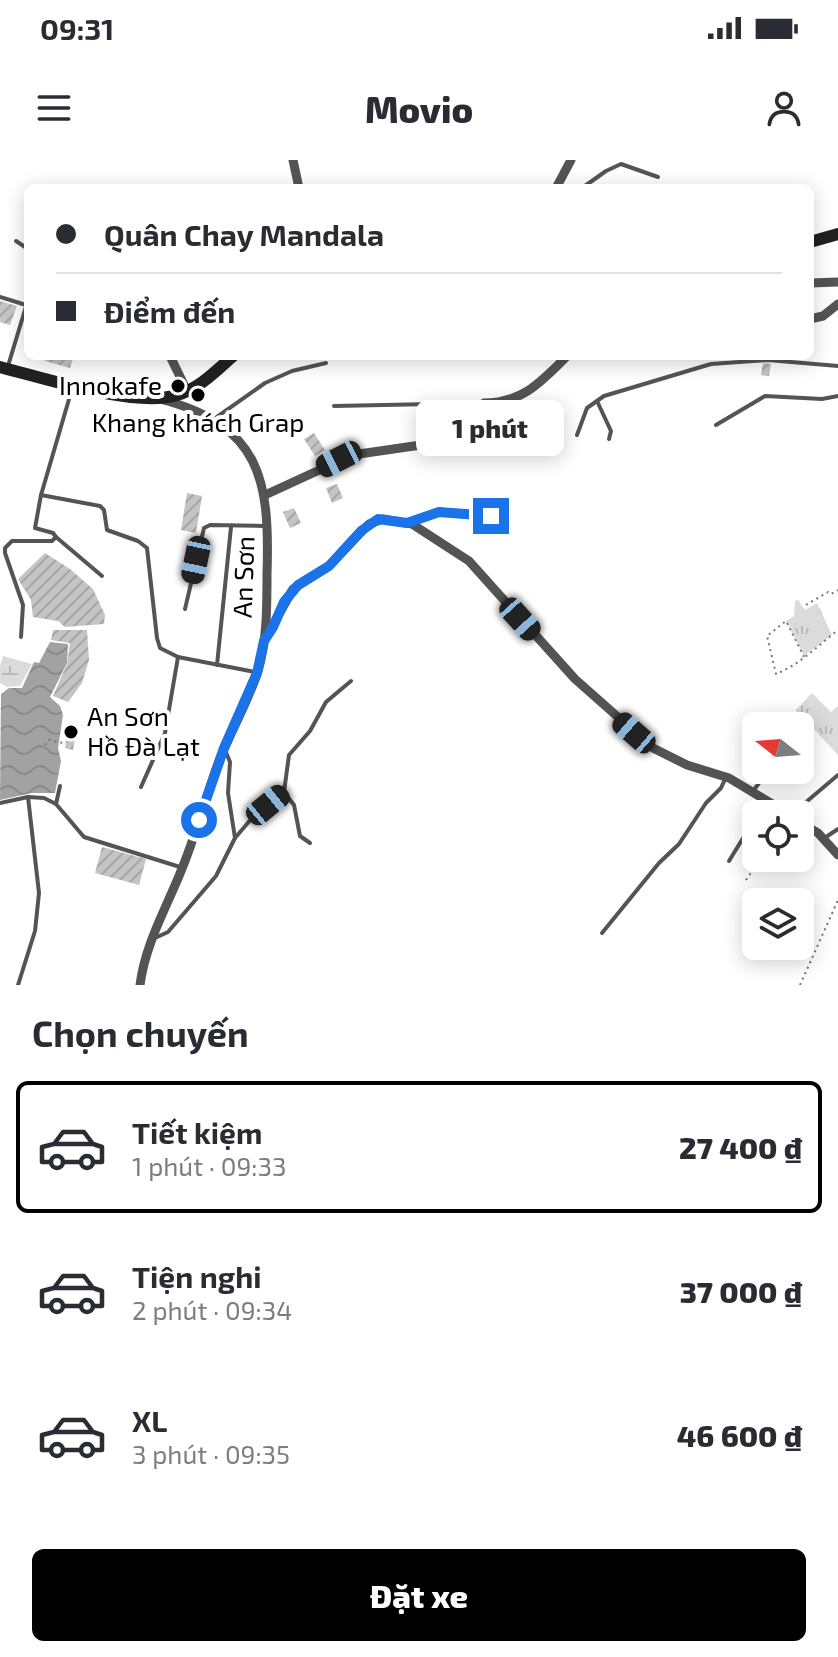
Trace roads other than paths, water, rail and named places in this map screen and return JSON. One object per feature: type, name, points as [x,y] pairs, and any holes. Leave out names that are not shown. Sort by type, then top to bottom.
[{"type":"street","points":[[293,160],[298,184]]},
{"type":"street","points":[[558,184],[571,160]]},
{"type":"street","points":[[814,241],[838,234]]},
{"type":"street","points":[[814,283],[838,282]]},
{"type":"street","points":[[814,318],[823,316],[838,304]]},
{"type":"street","points":[[172,360],[187,391]]},
{"type":"street","points":[[4,368],[73,386],[156,398],[187,391],[228,360]]},
{"type":"street","points":[[265,495],[352,455],[428,444],[448,437],[484,403],[504,402],[528,393],[563,360]]},
{"type":"street","name":"An Sơn","points":[[140,985],[151,939],[183,868],[224,748],[257,673],[264,641],[268,526],[265,495],[246,449],[214,419],[156,398]]},
{"type":"street","points":[[407,523],[439,512],[491,516]]},
{"type":"street","points":[[264,641],[293,589],[329,566],[361,531],[378,519],[407,523],[430,533],[469,561],[575,679],[634,733],[674,760],[726,777],[766,800]]},
{"type":"street","points":[[814,832],[838,855]]},
{"type":"lane","points":[[588,184],[621,164],[658,177]]},
{"type":"lane","points":[[16,241],[24,246]]},
{"type":"lane","points":[[0,297],[24,301]]},
{"type":"lane","points":[[4,368],[24,311]]},
{"type":"lane","points":[[577,435],[584,414],[597,401],[638,384],[729,361],[768,360],[838,366]]},
{"type":"lane","points":[[214,419],[265,383],[292,371],[326,363]]},
{"type":"lane","points":[[73,386],[41,495],[35,528],[53,533],[102,576]]},
{"type":"lane","points":[[716,425],[765,396],[813,399],[838,396]]},
{"type":"lane","points":[[597,401],[611,431],[609,439]]},
{"type":"lane","points":[[334,406],[484,403]]},
{"type":"lane","points":[[41,495],[100,506],[104,510],[107,530],[138,541],[147,548],[160,648],[178,657],[257,673]]},
{"type":"lane","points":[[185,609],[204,528],[210,525],[268,526]]},
{"type":"lane","points":[[217,665],[231,527]]},
{"type":"lane","points":[[21,637],[23,605],[5,548],[12,541],[52,541],[56,537]]},
{"type":"lane","points":[[141,787],[165,733],[178,657]]},
{"type":"lane","points":[[151,939],[176,925],[216,876],[235,838],[252,818],[284,792],[289,755],[310,731],[326,702],[351,681]]},
{"type":"lane","points":[[224,748],[230,762],[228,793],[235,838]]},
{"type":"lane","points":[[807,800],[838,775]]},
{"type":"lane","points":[[602,933],[659,863],[679,844],[726,777]]},
{"type":"lane","points":[[753,791],[758,784]]},
{"type":"lane","points":[[56,804],[60,786]]},
{"type":"lane","points":[[284,792],[294,805],[300,836],[310,843]]},
{"type":"lane","points":[[0,803],[28,797],[44,798],[56,804],[84,837],[183,868]]},
{"type":"lane","points":[[18,985],[35,931],[39,893],[28,797]]},
{"type":"lane","points":[[824,839],[838,829]]},
{"type":"lane","points":[[729,861],[742,840]]},
{"type":"water","points":[[50,642],[68,644],[67,663],[50,697],[60,706],[63,715],[58,748],[61,761],[55,793],[32,793],[0,800],[1,694],[9,688],[22,688],[34,662],[39,663]]},
{"type":"place","name":"Innokafe","points":[[178,386]]},
{"type":"place","name":"Khang khách Grap","points":[[198,395]]},
{"type":"place","name":"An Sơn Hồ Đà Lạt","points":[[71,732]]}]
